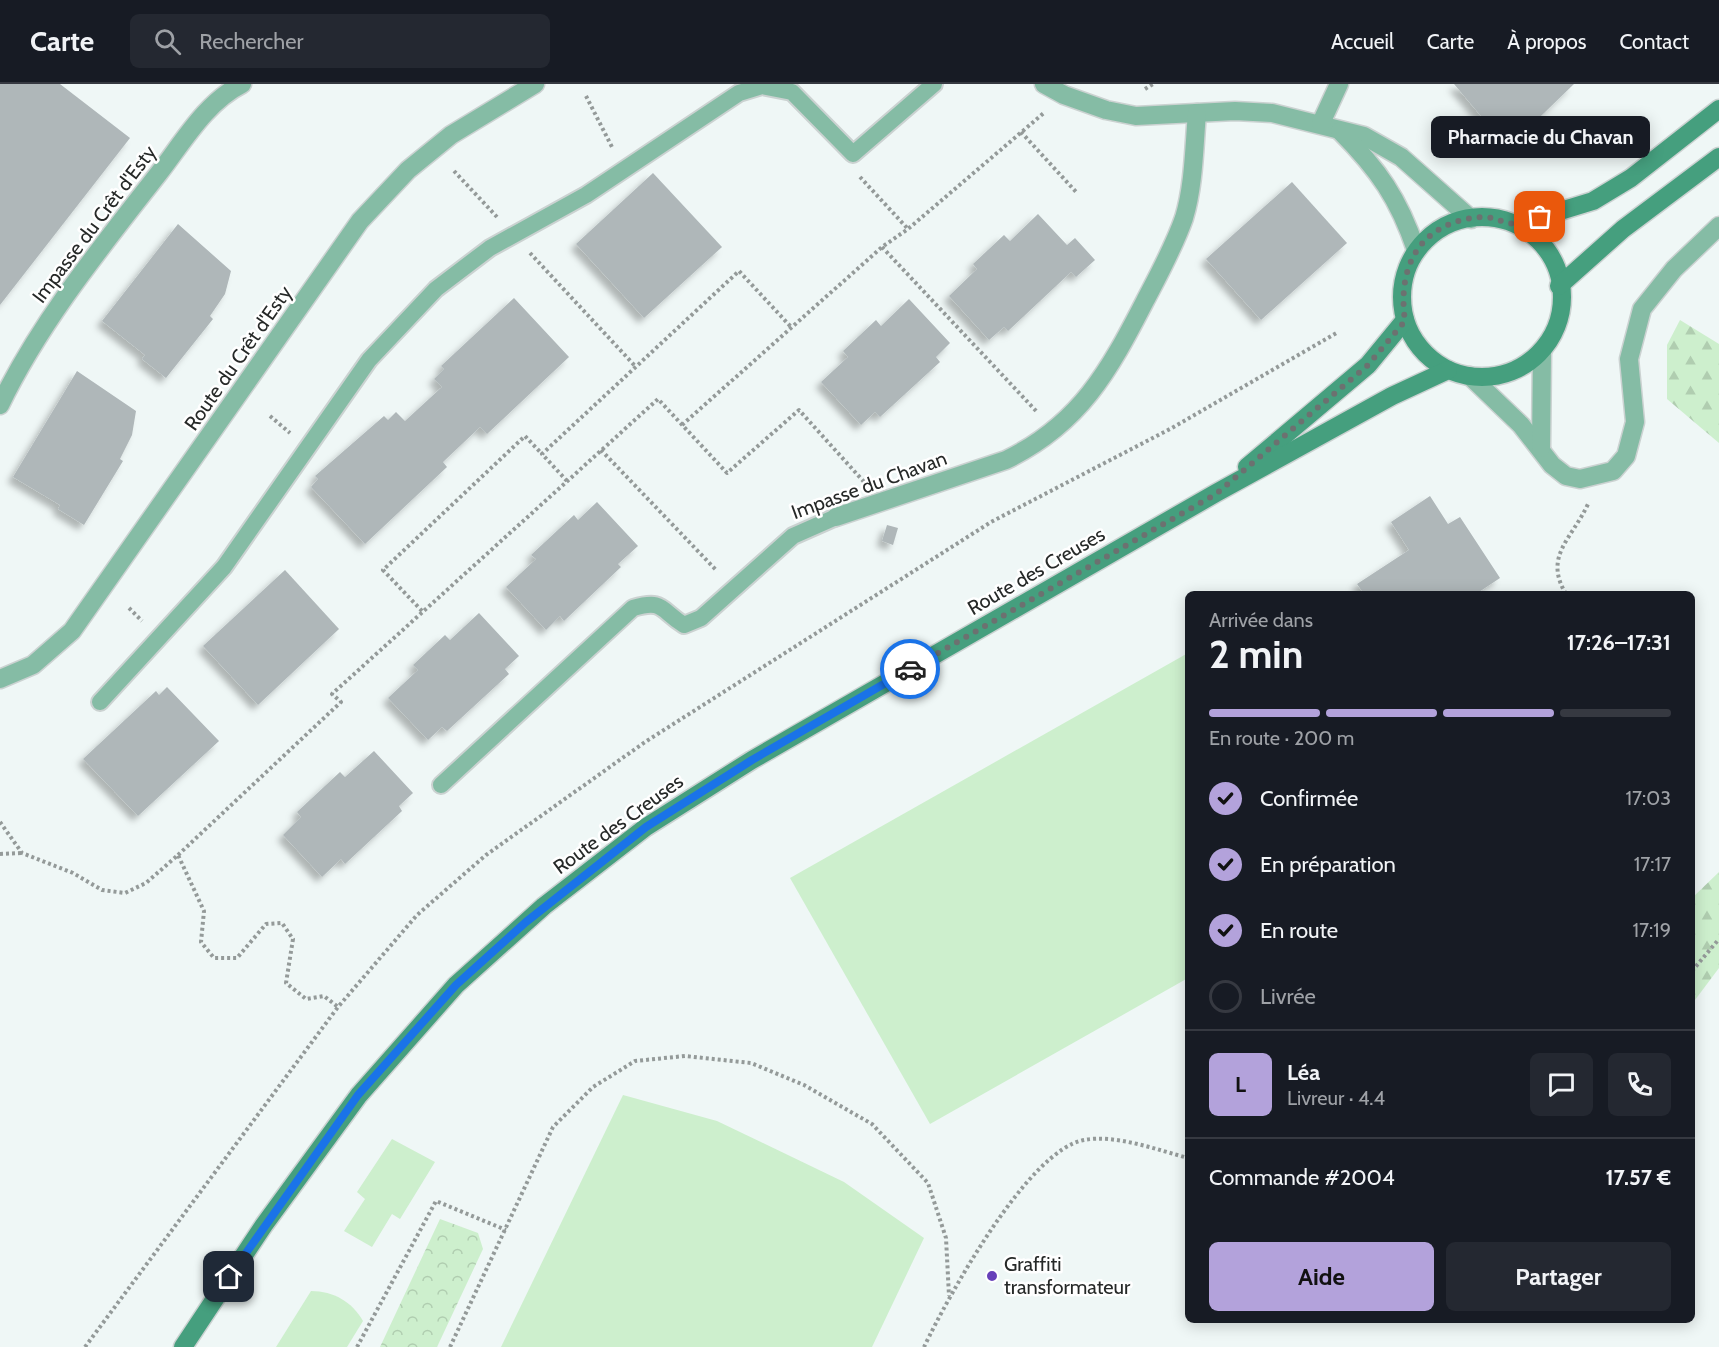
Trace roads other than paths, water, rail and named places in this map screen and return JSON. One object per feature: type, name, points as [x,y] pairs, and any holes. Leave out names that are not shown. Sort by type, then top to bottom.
[{"type":"main road","points":[[1518,224],[1593,201],[1630,178],[1719,110]]},
{"type":"main road","points":[[1559,286],[1623,229],[1719,157]]},
{"type":"main road","points":[[1485,217],[1518,224],[1533,234],[1550,254],[1562,305],[1554,332],[1542,351],[1516,369],[1493,376],[1470,376],[1448,370],[1429,358],[1414,341],[1405,321],[1402,296],[1406,271],[1416,250],[1436,231],[1459,220],[1485,217]]},
{"type":"main road","name":"Route des Creuses","points":[[1216,494],[1368,365],[1405,321]]},
{"type":"main road","name":"Route des Creuses","points":[[183,1347],[264,1225],[358,1095],[456,985],[544,906],[646,827],[752,760],[1216,494],[1392,396],[1448,370]]},
{"type":"street","name":"Impasse du Crêt d'Esty","points":[[0,405],[21,362],[120,223],[215,102],[242,84]]},
{"type":"street","name":"Route du Crêt d'Esty","points":[[0,679],[33,665],[72,631],[360,221],[408,170],[451,135],[535,84]]},
{"type":"street","points":[[1044,84],[1064,95],[1106,110],[1136,116],[1272,113],[1322,123],[1340,131],[1364,136],[1401,157],[1471,219]]},
{"type":"street","points":[[1322,123],[1340,84]]},
{"type":"street","name":"Impasse du Chavan","points":[[836,516],[1006,460],[1033,447],[1085,400],[1112,365],[1165,263],[1184,218],[1197,113]]},
{"type":"street","points":[[1340,131],[1388,186],[1406,219],[1416,250]]},
{"type":"street","points":[[1470,376],[1541,448],[1552,465],[1566,476],[1580,479],[1613,471],[1626,456],[1635,422],[1629,359],[1642,309],[1674,269],[1719,226]]},
{"type":"street","points":[[1541,448],[1542,351]]},
{"type":"lane","points":[[100,702],[224,567],[369,360],[436,290],[490,248],[586,195],[739,93],[762,86],[792,92],[853,154],[934,84]]},
{"type":"lane","name":"Impasse du Chavan","points":[[441,785],[633,608],[658,604],[684,625],[701,618],[793,536],[836,516]]},
{"type":"place","name":"Pharmacie du Chavan","points":[[1540,217]]},
{"type":"place","name":"Graffiti transformateur","points":[[992,1276]]}]
